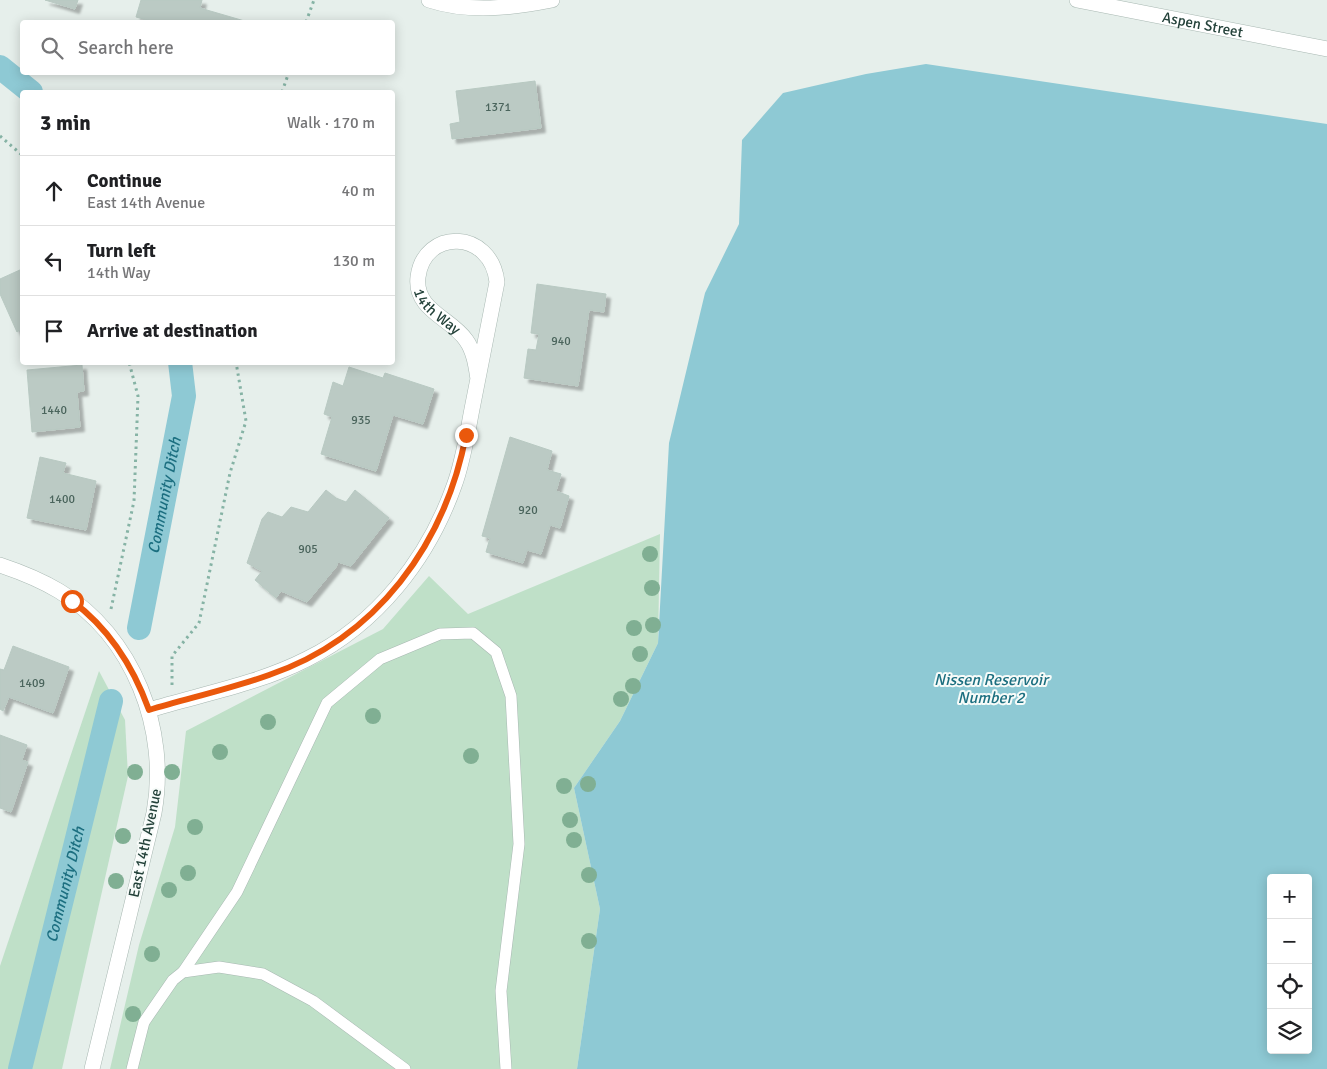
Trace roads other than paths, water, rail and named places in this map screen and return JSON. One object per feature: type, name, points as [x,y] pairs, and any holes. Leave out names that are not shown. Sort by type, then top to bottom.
[{"type":"street","points":[[429,0],[442,4],[490,8],[552,0]]},
{"type":"street","name":"Aspen Street","points":[[1077,0],[1327,48]]},
{"type":"street","name":"14th Way","points":[[149,710],[270,675],[308,658],[340,639],[379,606],[398,586],[420,556],[440,521],[459,468],[478,380],[497,282],[495,269],[488,255],[477,246],[463,241],[447,242],[432,250],[423,260],[418,277],[419,291],[425,304],[454,326],[467,341],[476,361],[478,380]]},
{"type":"street","name":"East 14th Avenue","points":[[0,565],[28,575],[60,592],[84,610],[106,632],[119,648],[140,684],[149,710],[158,756],[158,793],[92,1069]]},
{"type":"lane","points":[[132,1069],[144,1022],[173,980],[183,972],[237,892],[327,704],[380,659],[440,634],[473,633],[496,652],[511,696],[519,844],[501,991],[506,1069]]},
{"type":"lane","points":[[183,972],[219,967],[263,974],[314,1001],[405,1069]]},
{"type":"water","name":"Nissen Reservoir Number 2","points":[[926,64],[1327,124],[1327,1069],[577,1069],[600,909],[574,788],[620,721],[658,643],[669,443],[705,293],[739,224],[742,140],[783,93],[866,74]]},
{"type":"waterway","name":"Community Ditch","points":[[0,67],[29,90]]},
{"type":"waterway","name":"Community Ditch","points":[[139,628],[184,396],[180,365]]},
{"type":"waterway","name":"Community Ditch","points":[[20,1069],[111,701]]}]
